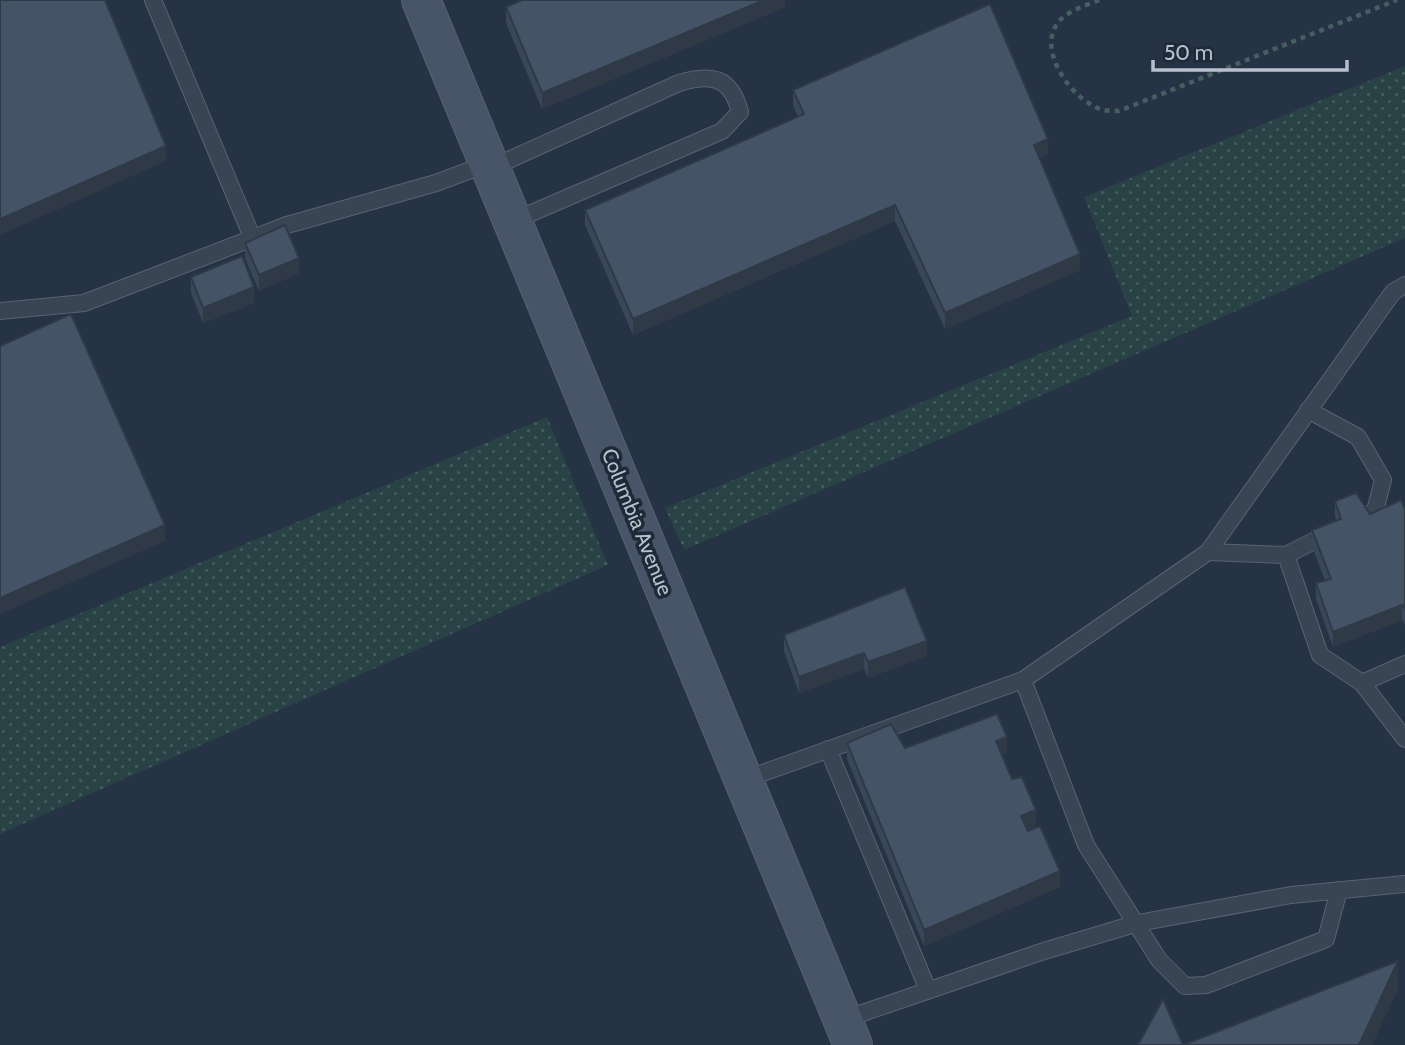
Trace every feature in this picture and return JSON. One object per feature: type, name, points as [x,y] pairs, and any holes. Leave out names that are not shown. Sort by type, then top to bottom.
[{"type":"street","name":"Columbia Avenue","points":[[421,0],[847,1032]]},
{"type":"lane","points":[[153,0],[252,237]]},
{"type":"lane","points":[[0,311],[84,303],[287,225],[490,166],[696,78],[724,83],[736,95],[740,112],[722,131],[513,221]]},
{"type":"lane","points":[[743,780],[1023,680],[1208,552],[1394,292],[1405,285]]},
{"type":"lane","points":[[1208,552],[1286,555],[1375,511],[1383,480],[1358,438],[1308,410]]},
{"type":"lane","points":[[1286,555],[1320,654],[1362,682],[1405,739]]},
{"type":"lane","points":[[1362,682],[1405,664]]},
{"type":"lane","points":[[1023,680],[1086,845],[1160,960],[1185,986],[1206,985],[1326,939],[1339,890]]},
{"type":"lane","points":[[828,749],[928,990]]},
{"type":"lane","points":[[847,1032],[928,990],[1138,923],[1291,895],[1405,884]]},
{"type":"path","points":[[1099,0],[1071,12],[1058,23],[1051,36],[1051,51],[1060,72],[1075,93],[1104,110],[1119,111],[1397,0]]},
{"type":"green space","points":[[1405,66],[1405,238],[684,550],[665,508],[1132,316],[1084,197]]},
{"type":"green space","points":[[547,417],[608,565],[0,834],[0,647]]},
{"type":"building","points":[[0,0],[105,0],[166,146],[0,219]]},
{"type":"building","points":[[522,0],[764,0],[542,93],[506,7]]},
{"type":"building","points":[[990,4],[1048,139],[1034,145],[1080,254],[945,313],[895,205],[633,319],[585,210],[804,114],[793,90]]},
{"type":"building","points":[[285,225],[299,258],[259,275],[245,243]]},
{"type":"building","points":[[242,256],[254,287],[203,308],[191,277]]},
{"type":"building","points":[[71,314],[165,525],[0,598],[0,346]]},
{"type":"building","points":[[1356,493],[1370,514],[1401,500],[1405,509],[1405,609],[1402,605],[1333,632],[1316,583],[1331,579],[1312,530],[1341,519],[1335,501]]},
{"type":"building","points":[[905,587],[927,641],[868,662],[864,653],[799,677],[784,635]]},
{"type":"building","points":[[997,714],[1007,737],[996,741],[1012,779],[1022,777],[1036,810],[1021,816],[1028,831],[1040,826],[1060,871],[924,930],[847,743],[891,724],[905,748]]},
{"type":"building","points":[[1398,961],[1359,1045],[1183,1045]]},
{"type":"building","points":[[1163,999],[1183,1045],[1138,1045]]}]
